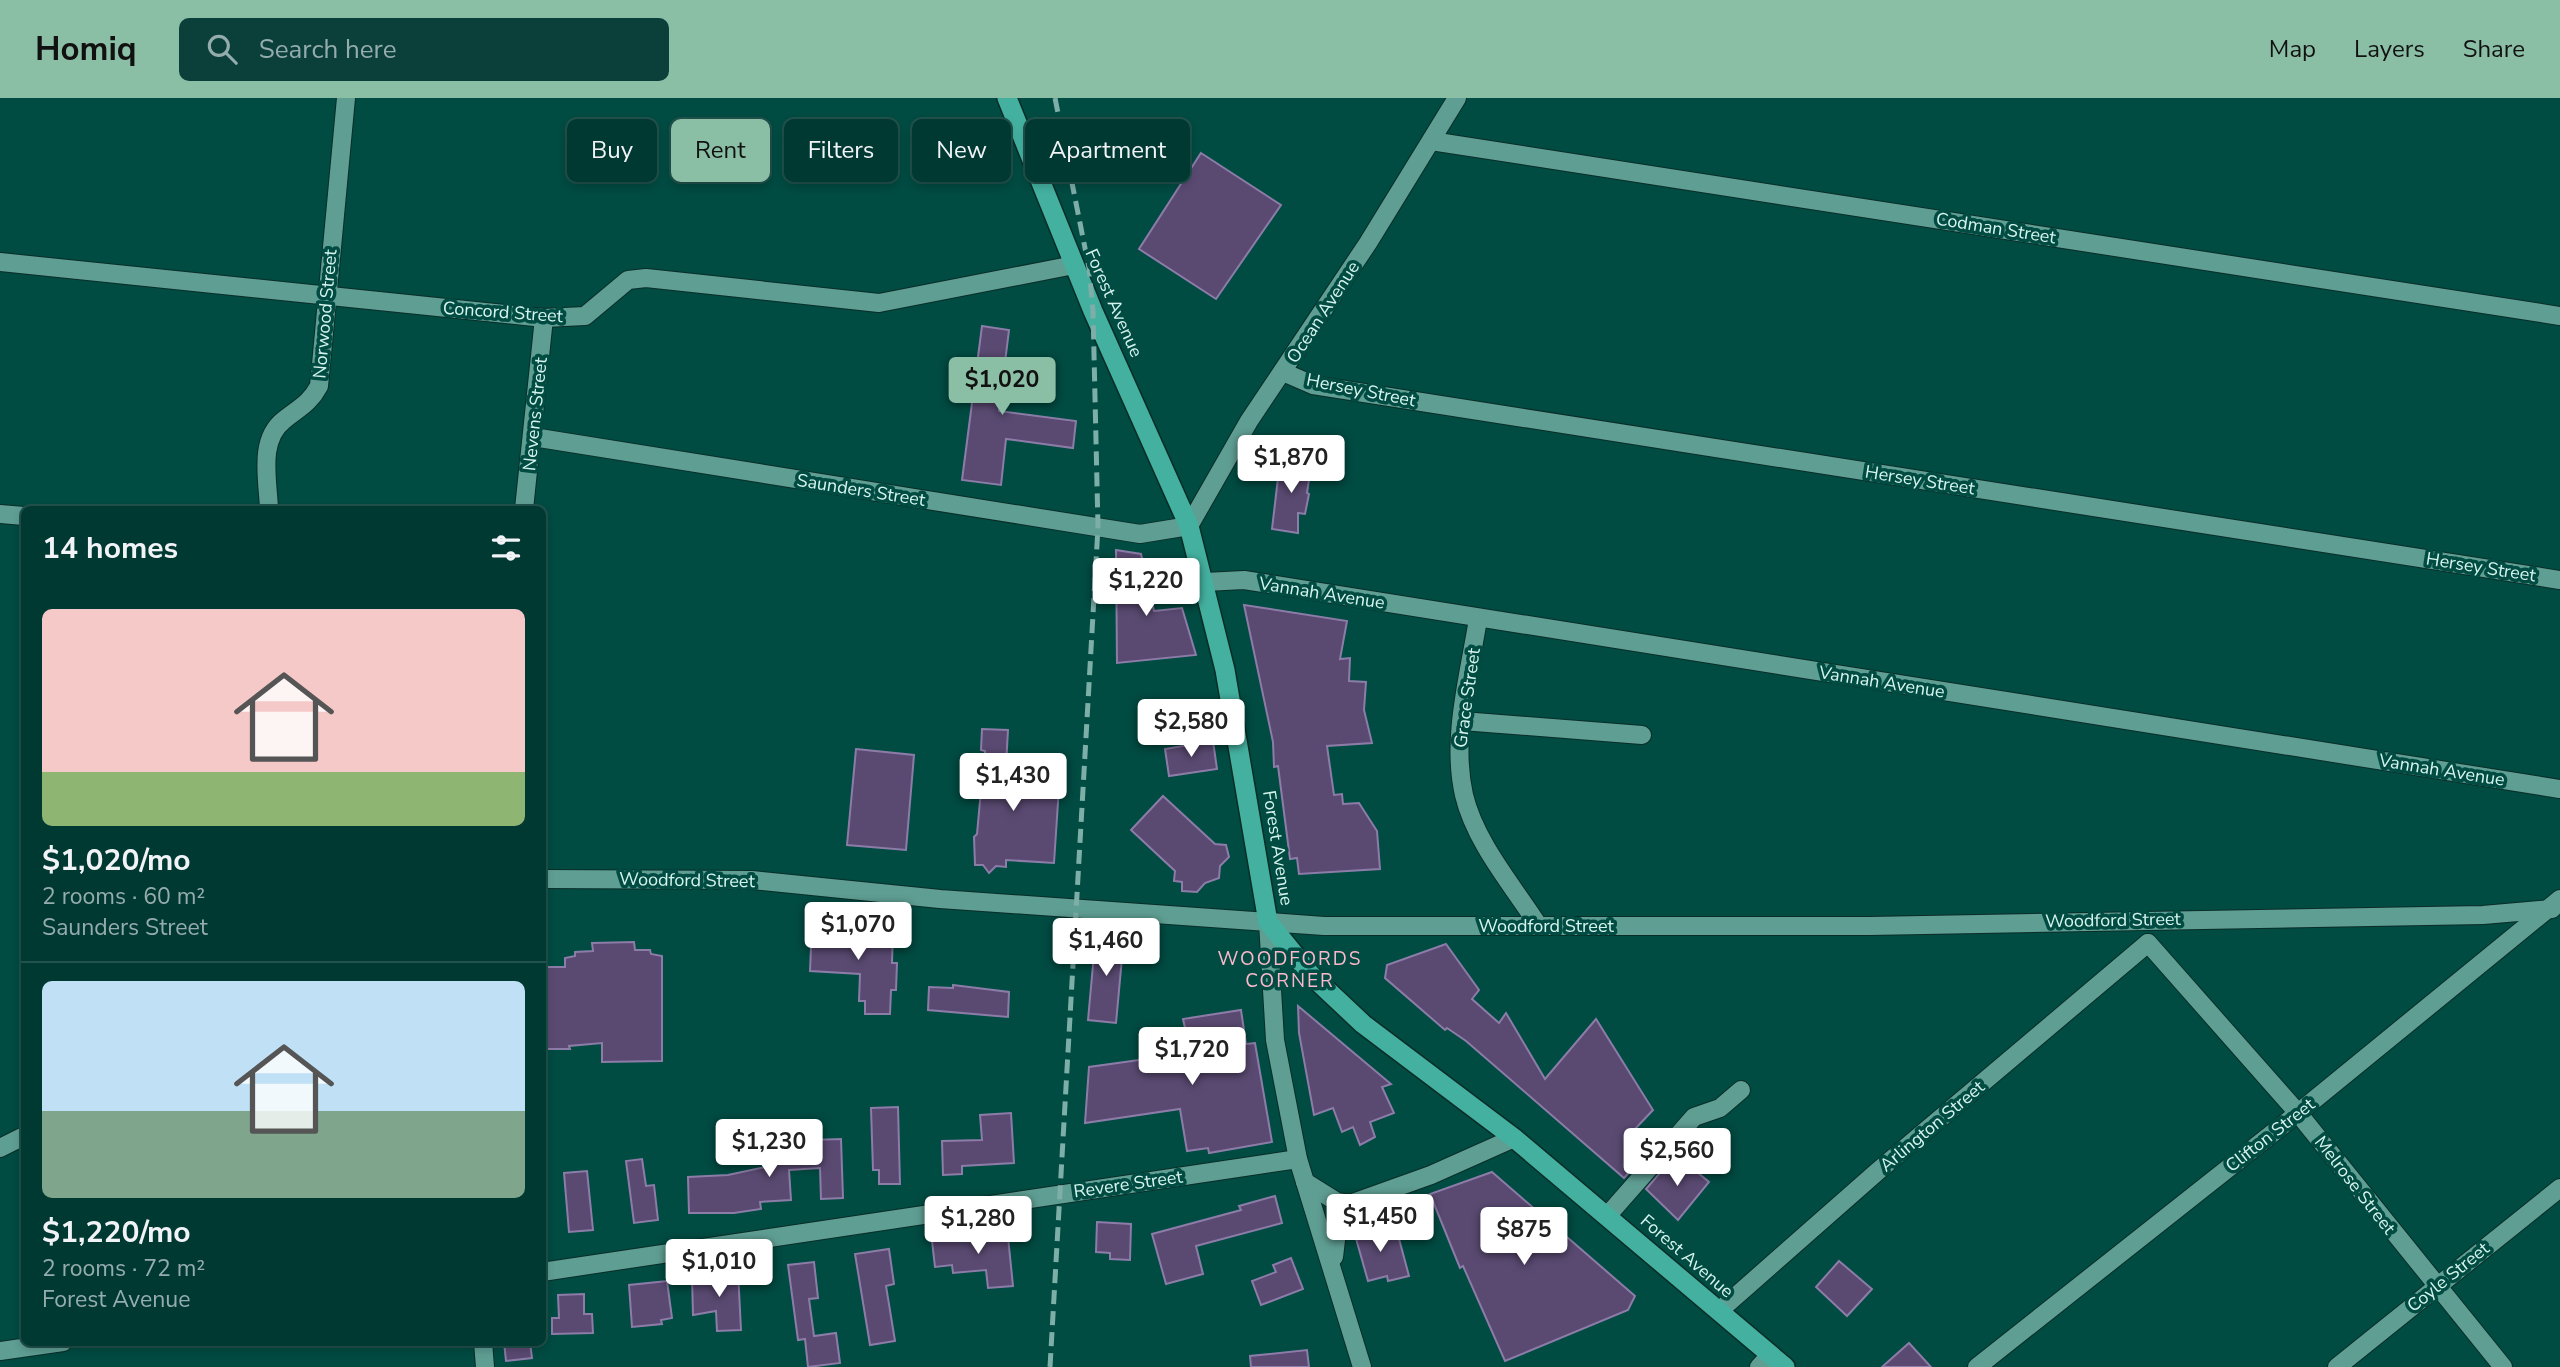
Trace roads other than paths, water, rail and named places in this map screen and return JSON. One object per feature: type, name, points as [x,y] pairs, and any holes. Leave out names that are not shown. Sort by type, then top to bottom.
[{"type":"highway","name":"Forest Avenue","points":[[1007,98],[1074,265],[1189,526],[1205,582],[1239,740],[1268,922],[1312,976],[1363,1024],[1514,1138],[1608,1215],[1719,1311],[1771,1363]]},
{"type":"street","name":"Norwood Street","points":[[269,506],[268,439],[281,422],[310,403],[319,386],[346,98]]},
{"type":"street","name":"Ocean Avenue","points":[[1189,526],[1249,421],[1457,98]]},
{"type":"street","name":"Codman Street","points":[[1431,141],[2560,316]]},
{"type":"street","name":"Concord Street","points":[[0,262],[544,318],[585,316],[628,280],[646,278],[879,303],[1074,265]]},
{"type":"street","name":"Nevens Street","points":[[524,506],[544,318]]},
{"type":"street","name":"Hersey Street","points":[[1283,372],[1313,385],[2560,580]]},
{"type":"street","name":"Saunders Street","points":[[533,437],[1140,534],[1189,526]]},
{"type":"street","points":[[0,514],[21,516]]},
{"type":"street","name":"Vannah Avenue","points":[[1205,582],[1244,580],[2560,789]]},
{"type":"street","name":"Grace Street","points":[[1478,619],[1459,754],[1464,795],[1473,820],[1538,925]]},
{"type":"street","points":[[1462,721],[1642,735]]},
{"type":"street","name":"Woodford Street","points":[[546,879],[752,880],[975,902],[1324,926],[1869,926],[2146,918],[2483,915],[2556,904]]},
{"type":"street","name":"Clifton Street","points":[[1977,1367],[2298,1113],[2556,904]]},
{"type":"street","points":[[2146,918],[2148,943]]},
{"type":"street","points":[[1268,922],[1275,1040],[1298,1159],[1362,1367]]},
{"type":"street","name":"Melrose Street","points":[[2148,943],[2298,1113],[2503,1367]]},
{"type":"street","name":"Arlington Street","points":[[1719,1311],[1878,1171],[2148,943]]},
{"type":"street","points":[[1608,1215],[1694,1117],[1720,1108],[1741,1090]]},
{"type":"street","points":[[0,1148],[21,1138]]},
{"type":"street","points":[[1334,1275],[1335,1236],[1339,1215],[1350,1204],[1430,1175],[1514,1138]]},
{"type":"street","name":"Revere Street","points":[[546,1271],[1298,1159]]},
{"type":"street","points":[[1304,1182],[1337,1202],[1350,1204]]},
{"type":"street","name":"Coyle Street","points":[[2337,1367],[2560,1188]]},
{"type":"street","points":[[0,1351],[34,1346]]},
{"type":"street","points":[[483,1346],[485,1367]]},
{"type":"railway","points":[[1050,1367],[1098,527],[1093,311],[1089,268],[1055,98]]},
{"type":"district","name":"WOODFORDS CORNER","points":[[1290,969]]}]
